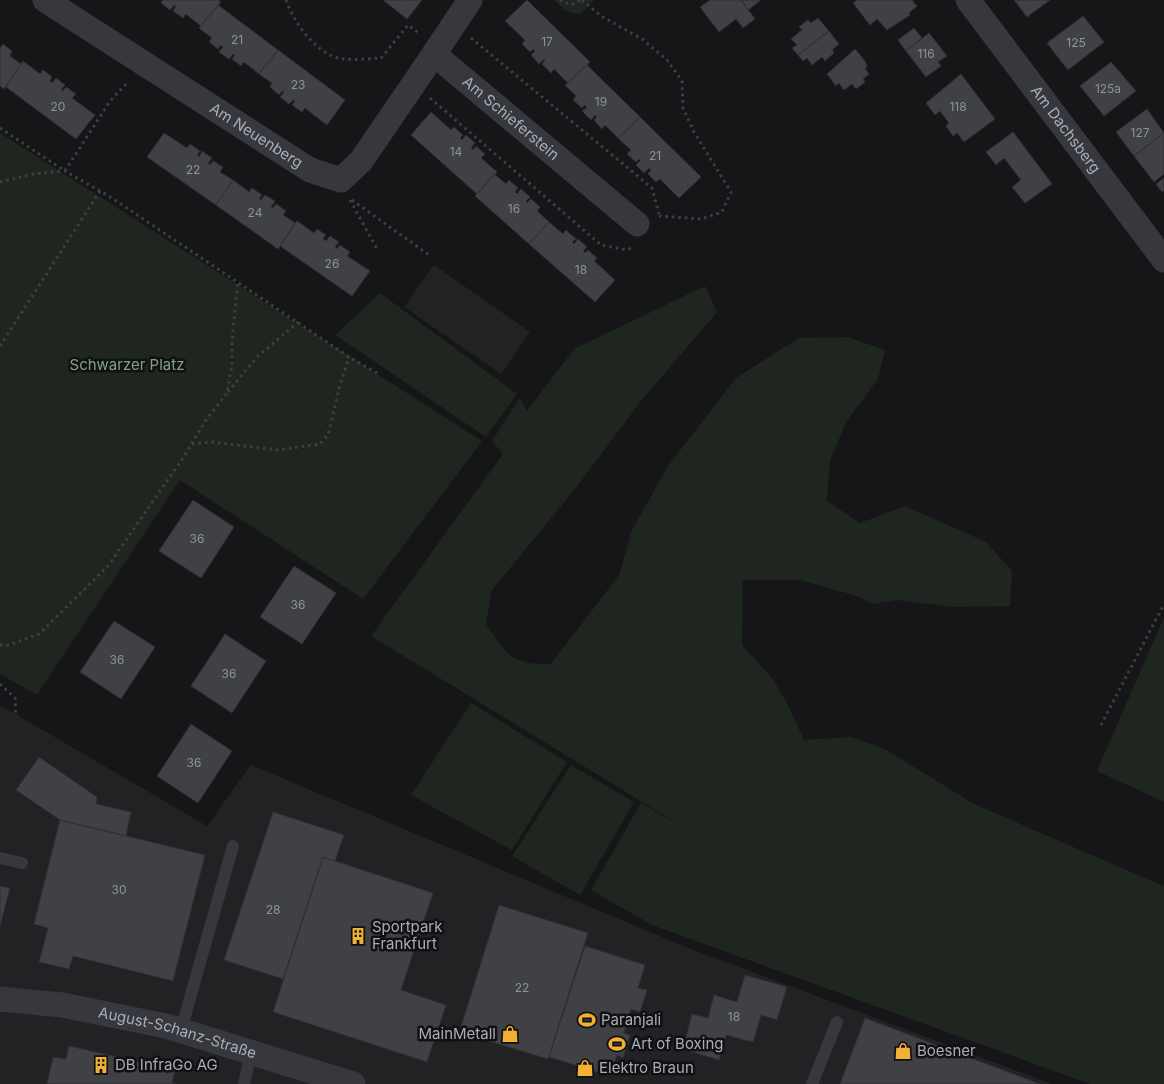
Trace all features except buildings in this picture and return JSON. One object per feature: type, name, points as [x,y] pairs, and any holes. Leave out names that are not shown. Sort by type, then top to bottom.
[{"type":"street","name":"Am Neuenberg","points":[[44,0],[75,8],[139,60],[310,170],[341,180]]},
{"type":"street","points":[[341,180],[361,162],[470,0]]},
{"type":"street","name":"Am Dachsberg","points":[[968,0],[1164,260]]},
{"type":"street","name":"Am Schieferstein","points":[[437,51],[637,224]]},
{"type":"street","name":"August-Schanz-Straße","points":[[0,999],[62,1005],[181,1030],[353,1084]]},
{"type":"lane","points":[[181,1030],[234,846]]},
{"type":"lane","points":[[0,858],[22,863]]},
{"type":"lane","points":[[812,1084],[837,1022]]},
{"type":"lane","points":[[244,1084],[251,1052]]},
{"type":"path","points":[[286,0],[290,12],[310,39],[330,56],[356,59],[381,58],[408,25],[437,51]]},
{"type":"path","points":[[560,0],[571,4],[581,0],[600,16],[642,39],[667,60],[682,81],[683,108],[694,132],[730,192],[722,212],[701,219],[660,215],[637,224]]},
{"type":"path","points":[[65,171],[110,101],[126,86],[139,60]]},
{"type":"path","points":[[0,128],[238,280],[298,322],[377,373]]},
{"type":"path","points":[[0,182],[33,174],[65,171]]},
{"type":"path","points":[[341,180],[348,198],[429,255]]},
{"type":"path","points":[[0,187],[5,182]]},
{"type":"path","points":[[0,346],[100,191]]},
{"type":"path","points":[[227,393],[232,364],[232,341],[238,280]]},
{"type":"path","points":[[0,645],[9,645],[39,634],[108,566],[227,393],[257,357],[298,322]]},
{"type":"path","points":[[192,444],[211,442],[278,450],[320,444],[328,435],[349,356]]},
{"type":"path","points":[[1101,725],[1164,604]]},
{"type":"path","points":[[0,684],[15,698],[16,717]]},
{"type":"shaded area","points":[[434,265],[530,332],[501,374],[404,307]]},
{"type":"shaded area","points":[[0,705],[207,826],[251,765],[691,949],[1052,1084],[0,1084]]},
{"type":"green space","points":[[554,0],[594,0],[580,15],[566,11]]},
{"type":"green space","name":"Schwarzer Platz","points":[[0,133],[482,441],[363,599],[180,480],[37,695],[0,674]]},
{"type":"green space","points":[[705,286],[717,312],[641,401],[575,489],[492,590],[486,624],[499,643],[512,656],[528,663],[551,664],[619,575],[632,530],[668,466],[736,378],[799,338],[848,337],[885,350],[878,379],[846,422],[830,461],[827,501],[860,523],[905,506],[986,542],[1012,571],[1010,606],[954,607],[896,600],[873,604],[857,596],[800,580],[743,580],[742,645],[772,678],[786,701],[804,740],[850,737],[885,749],[974,804],[1164,886],[1164,1084],[1090,1084],[652,925],[591,890],[641,803],[680,825],[371,636],[503,454],[492,441],[520,398],[527,411],[574,349]]},
{"type":"green space","points":[[380,293],[517,394],[486,437],[335,335]]},
{"type":"green space","points":[[1164,617],[1164,802],[1097,771]]},
{"type":"green space","points":[[471,703],[567,762],[512,850],[411,795]]},
{"type":"green space","points":[[571,765],[634,802],[580,895],[512,856]]},
{"type":"place","name":"Sportpark Frankfurt","points":[[358,936]]},
{"type":"place","name":"Paranjali","points":[[587,1020]]},
{"type":"place","name":"MainMetall","points":[[510,1034]]},
{"type":"place","name":"Art of Boxing","points":[[617,1044]]},
{"type":"place","name":"Boesner","points":[[903,1051]]},
{"type":"place","name":"DB InfraGo AG","points":[[101,1065]]},
{"type":"place","name":"Elektro Braun","points":[[585,1068]]}]
